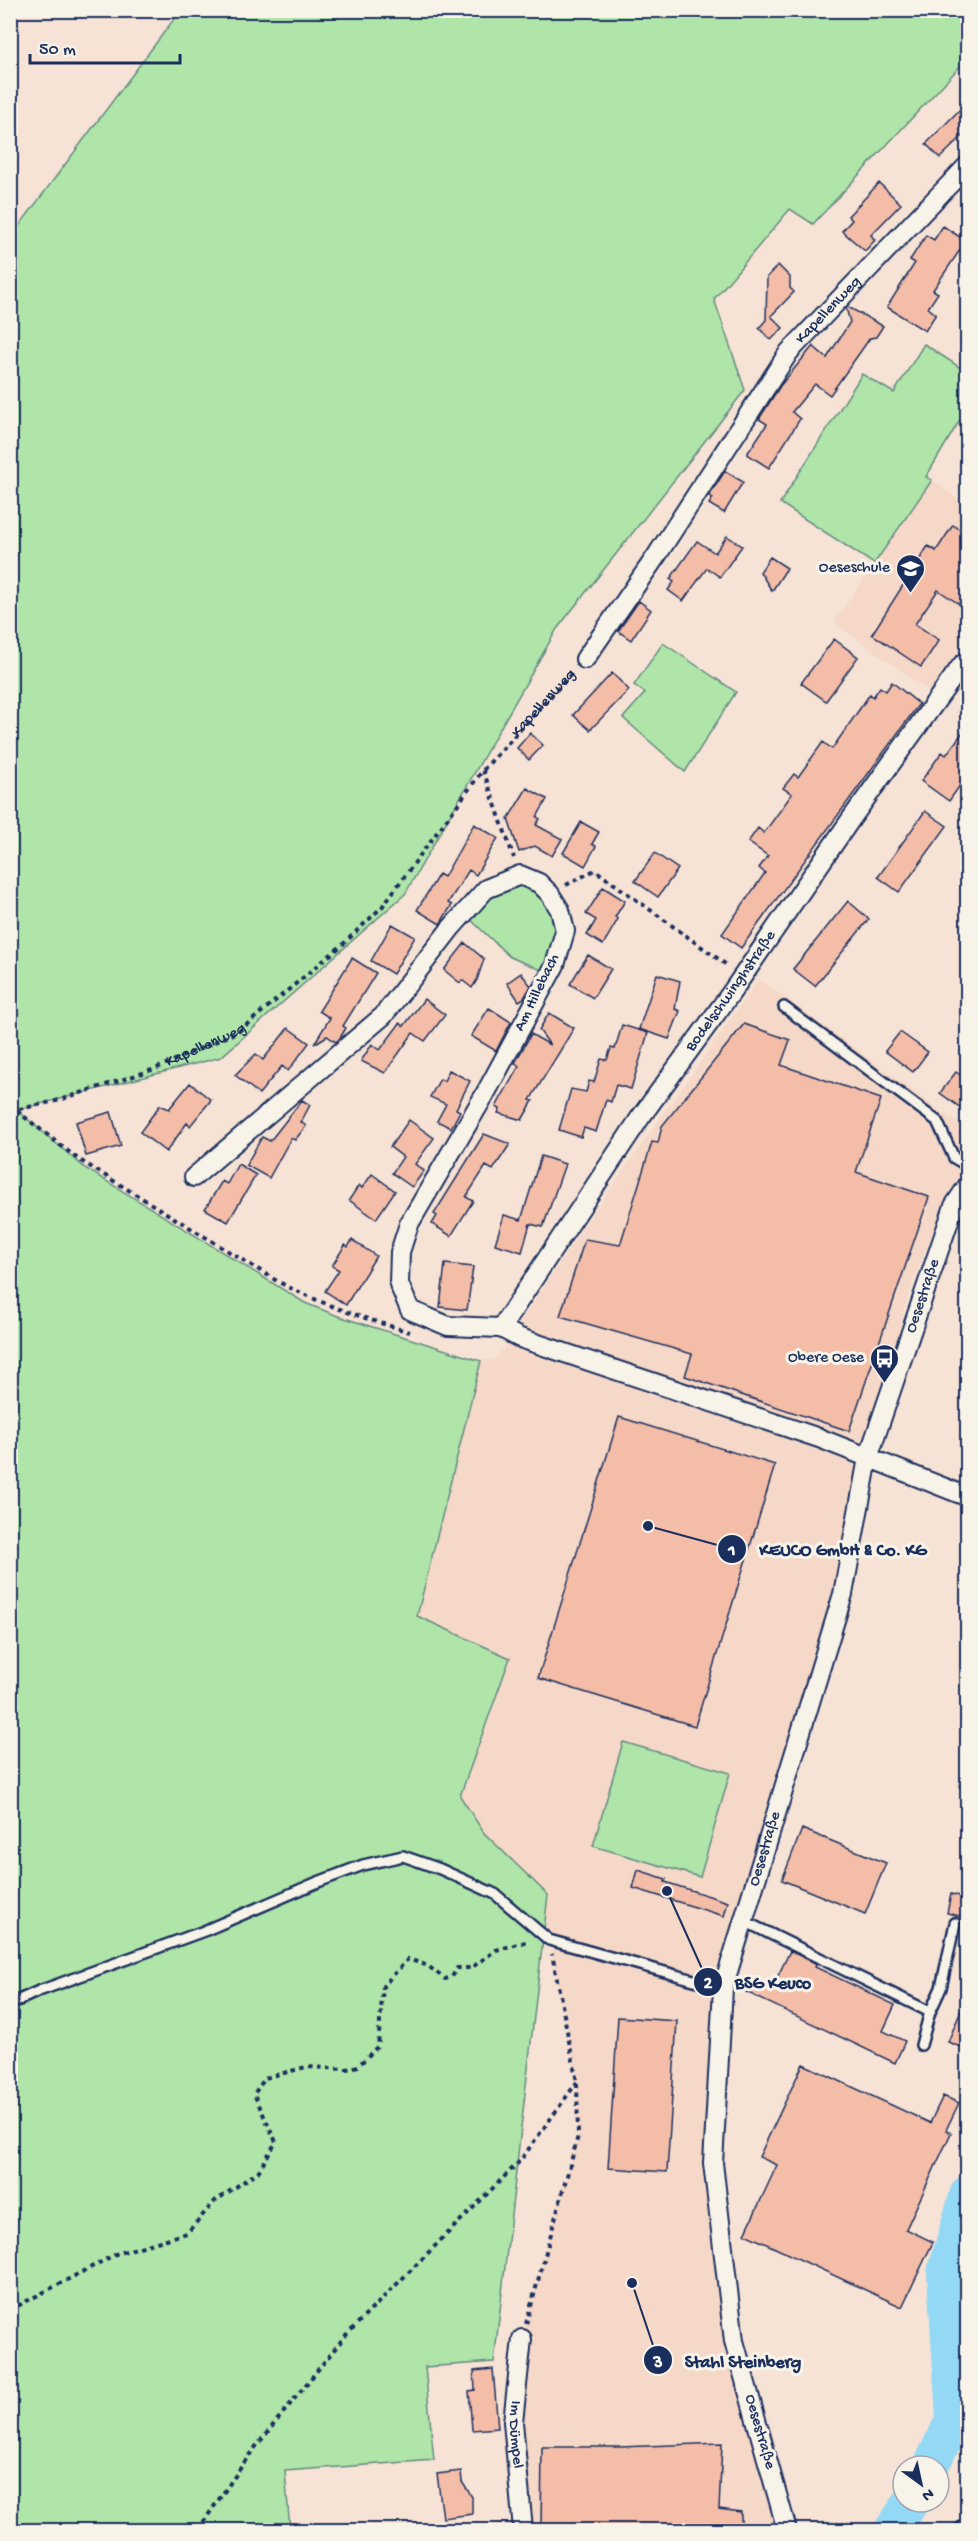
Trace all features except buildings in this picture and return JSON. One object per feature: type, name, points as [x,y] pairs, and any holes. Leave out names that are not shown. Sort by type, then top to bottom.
[{"type":"street","name":"Kapellenweg","points":[[585,659],[657,555],[789,352],[968,165]]},
{"type":"street","name":"Bodelschwinghstraße","points":[[501,1328],[640,1118],[962,664],[968,661]]},
{"type":"street","points":[[194,1177],[383,1016],[451,928],[486,889],[520,875],[539,883],[550,894]]},
{"type":"street","name":"Am Hillebach","points":[[501,1328],[448,1326],[410,1310],[399,1284],[400,1252],[409,1224],[484,1096],[555,965],[565,931],[560,910],[550,894]]},
{"type":"street","name":"Oesestraße","points":[[787,2530],[734,2341],[713,2163],[723,1988],[843,1594],[868,1458],[954,1206],[968,1185]]},
{"type":"street","points":[[501,1328],[519,1338],[819,1438],[968,1497]]},
{"type":"street","name":"Im Dümpel","points":[[522,2339],[513,2422],[523,2530]]},
{"type":"lane","points":[[784,1007],[937,1121],[954,1158],[968,1166]]},
{"type":"lane","points":[[10,2004],[39,1991],[204,1931],[363,1865],[403,1856],[440,1869],[495,1894],[550,1941],[723,1988]]},
{"type":"lane","points":[[744,1921],[930,2012]]},
{"type":"lane","points":[[921,2045],[930,2012],[941,1988],[955,1923]]},
{"type":"lane","points":[[958,2530],[968,2522]]},
{"type":"path","name":"Kapellenweg","points":[[10,1111],[56,1101],[155,1069],[239,1031],[341,946],[382,907],[483,770],[585,659]]},
{"type":"path","points":[[483,770],[520,875]]},
{"type":"path","points":[[550,894],[595,870],[742,977]]},
{"type":"path","points":[[16,1110],[78,1159],[277,1281],[309,1299],[340,1311],[412,1333]]},
{"type":"path","points":[[10,2310],[116,2254],[187,2233],[215,2201],[258,2172],[276,2142],[254,2094],[265,2078],[306,2067],[346,2069],[358,2066],[378,2046],[382,1986],[408,1959],[428,1966],[445,1979],[452,1977],[457,1968],[471,1968],[496,1950],[527,1941],[540,1940],[550,1941],[577,2082],[578,2136],[522,2339]]},
{"type":"path","points":[[198,2530],[250,2454],[346,2335],[520,2161],[577,2082]]},
{"type":"shaded area","name":"Oeseschule","points":[[932,480],[967,505],[967,650],[934,695],[834,622]]},
{"type":"shaded area","points":[[759,979],[967,1130],[967,1163],[944,1204],[908,1295],[868,1458],[843,1594],[723,1988],[713,2163],[734,2341],[787,2530],[523,2530],[522,2339],[578,2136],[577,2082],[549,1940],[440,1869],[417,1616],[481,1361],[496,1359],[577,1236]]},
{"type":"green space","points":[[180,11],[967,11],[967,59],[813,224],[790,209],[714,299],[745,390],[557,629],[405,894],[221,1057],[17,1110],[85,1168],[305,1303],[338,1316],[481,1361],[417,1616],[510,1658],[460,1796],[484,1833],[548,1895],[494,2362],[425,2367],[434,2460],[285,2471],[290,2530],[11,2530],[10,238]]},
{"type":"green space","points":[[924,344],[967,372],[967,408],[926,477],[932,480],[874,564],[780,503],[862,374],[894,393]]},
{"type":"green space","points":[[663,643],[736,692],[685,772],[623,718],[645,693],[634,685]]},
{"type":"green space","points":[[519,880],[537,886],[560,929],[546,972],[510,957],[468,917],[486,895]]},
{"type":"green space","points":[[623,1742],[730,1773],[700,1877],[593,1846]]},
{"type":"waterway","points":[[937,2454],[954,2418],[945,2273],[968,2193]]},
{"type":"waterway","points":[[892,2530],[903,2514]]},
{"type":"place","name":"Oeseschule","points":[[911,594]]},
{"type":"place","name":"Obere Oese","points":[[885,1384]]},
{"type":"place","name":"KEUCO GmbH & Co. KG","points":[[648,1526]]},
{"type":"place","name":"BSG Keuco","points":[[667,1891]]},
{"type":"place","name":"Stahl Steinberg","points":[[632,2283]]}]
